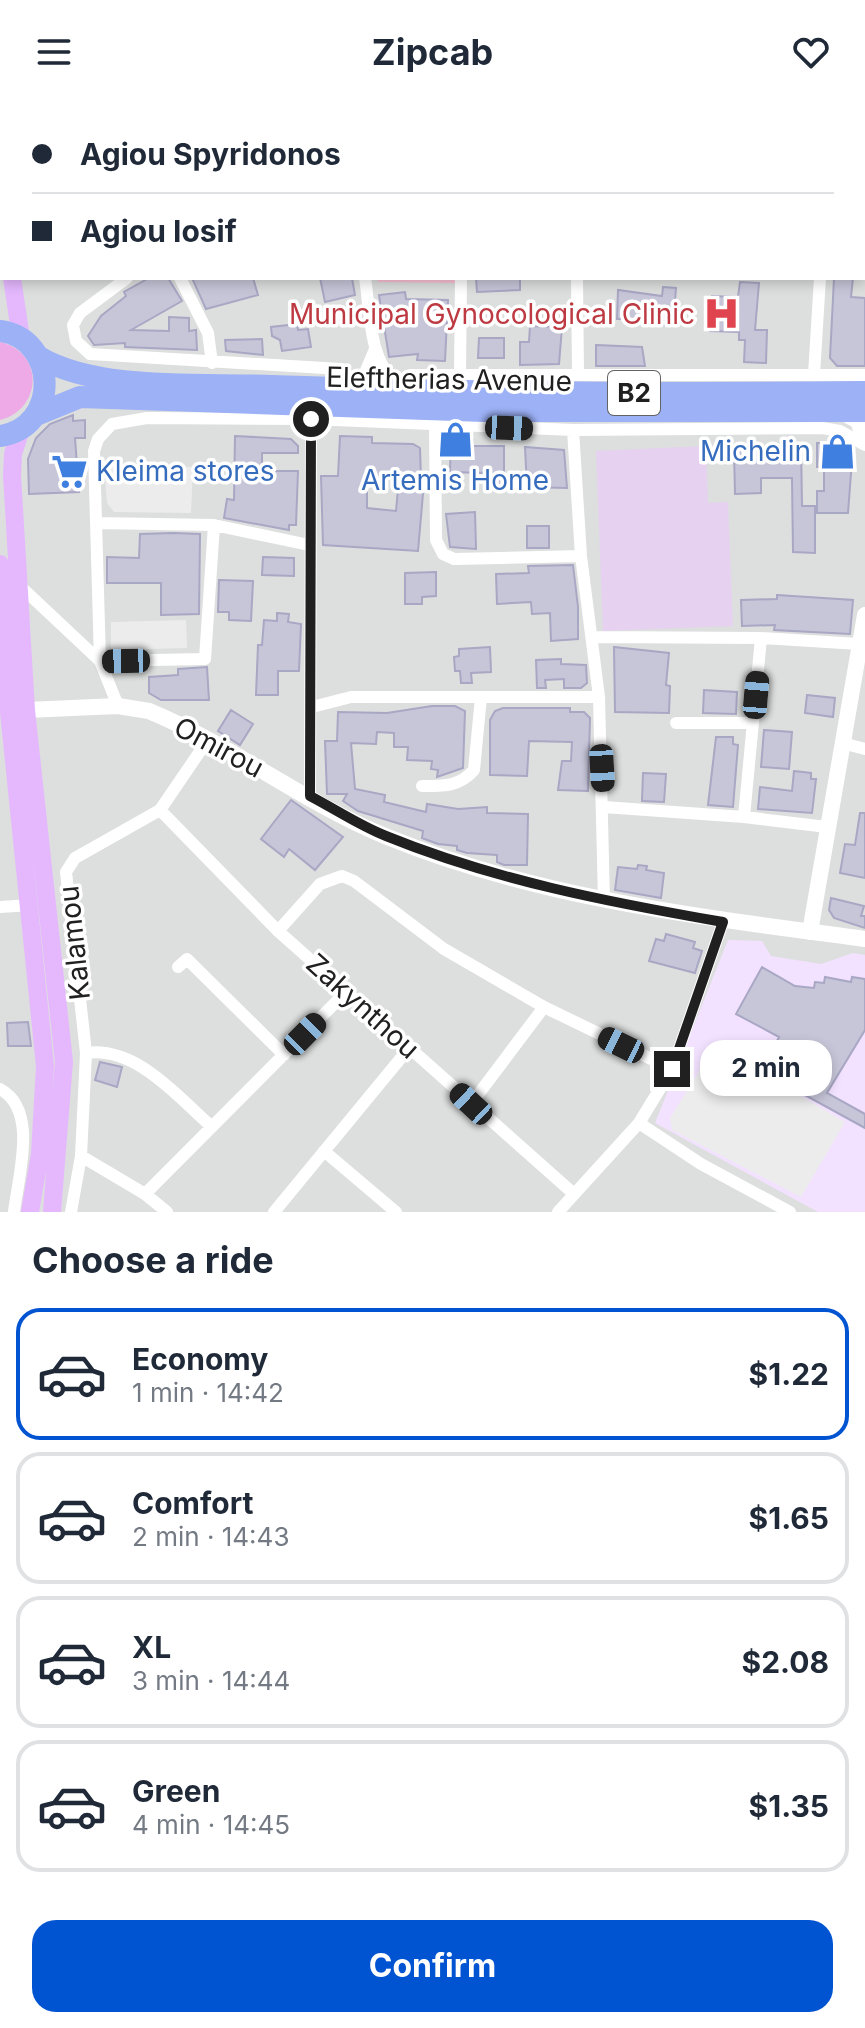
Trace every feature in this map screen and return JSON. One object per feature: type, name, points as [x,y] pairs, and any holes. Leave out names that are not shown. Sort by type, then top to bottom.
[{"type":"highway","name":"B2","points":[[10,334],[39,357]]},
{"type":"highway","name":"Eleftherias Avenue","points":[[39,357],[75,375],[97,379],[343,379],[865,392]]},
{"type":"highway","points":[[19,427],[45,397],[46,376],[39,357]]},
{"type":"highway","name":"Eleftherias Avenue","points":[[19,427],[56,404],[80,397],[484,411],[865,411]]},
{"type":"main road","points":[[10,334],[12,280]]},
{"type":"main road","points":[[19,427],[12,464],[9,576],[21,833],[31,905],[45,1066],[40,1154],[30,1212]]},
{"type":"main road","points":[[0,566],[9,576],[20,602],[26,710],[62,1038],[62,1110],[52,1212]]},
{"type":"street","points":[[124,280],[80,313],[73,325],[73,334],[82,348],[100,357],[212,363],[343,379],[364,375],[375,349]]},
{"type":"street","points":[[181,280],[208,333],[212,363]]},
{"type":"street","points":[[365,280],[375,349],[382,370],[407,382],[460,373],[865,375]]},
{"type":"street","points":[[460,373],[461,280]]},
{"type":"street","points":[[577,280],[578,373]]},
{"type":"street","points":[[814,375],[820,280]]},
{"type":"street","points":[[839,411],[858,421],[865,443]]},
{"type":"street","points":[[118,706],[100,661],[95,444],[107,428],[118,421],[147,418],[311,419],[573,430],[822,428],[840,431],[865,443]]},
{"type":"street","points":[[310,796],[311,419]]},
{"type":"street","points":[[435,425],[436,540],[443,554],[454,559],[581,556]]},
{"type":"street","points":[[573,430],[581,556],[599,697],[604,901]]},
{"type":"street","points":[[96,523],[214,525],[309,545]]},
{"type":"street","points":[[0,566],[100,661],[205,659],[214,525]]},
{"type":"street","points":[[810,932],[865,615]]},
{"type":"street","points":[[593,637],[761,638],[859,644]]},
{"type":"street","points":[[744,817],[761,638]]},
{"type":"street","points":[[312,707],[351,697],[599,697]]},
{"type":"street","points":[[422,786],[449,786],[474,770],[481,697]]},
{"type":"street","name":"Omirou","points":[[26,710],[118,706],[149,711],[382,835],[450,860],[604,901],[723,922],[865,939]]},
{"type":"street","points":[[676,723],[753,723]]},
{"type":"street","name":"Kalamou","points":[[71,1212],[81,1156],[86,1053],[66,872],[75,858],[160,810],[207,741]]},
{"type":"street","points":[[842,743],[865,749]]},
{"type":"street","points":[[604,807],[744,817],[827,827]]},
{"type":"street","name":"Zakynthou","points":[[160,810],[278,931],[574,1194]]},
{"type":"street","points":[[278,931],[320,884],[342,876],[354,881],[435,944],[544,1007],[672,1069]]},
{"type":"street","points":[[0,907],[31,905]]},
{"type":"street","points":[[558,1212],[639,1123],[672,1069],[723,922]]},
{"type":"street","points":[[178,967],[187,959],[284,1055]]},
{"type":"street","points":[[145,1194],[347,991]]},
{"type":"street","points":[[471,1104],[544,1007]]},
{"type":"street","points":[[274,1212],[410,1047]]},
{"type":"street","points":[[86,1053],[105,1050],[147,1070],[212,1127]]},
{"type":"street","points":[[0,1089],[15,1100],[22,1118],[14,1212]]},
{"type":"street","points":[[639,1123],[701,1164],[790,1212]]},
{"type":"street","points":[[324,1151],[387,1209]]},
{"type":"street","points":[[81,1156],[145,1194],[167,1212]]},
{"type":"shaded area","points":[[0,280],[865,280],[865,1212],[0,1212]]},
{"type":"shaded area","points":[[378,280],[457,280],[457,283]]},
{"type":"shaded area","points":[[0,342],[25,357],[33,381],[24,405],[0,420]]},
{"type":"shaded area","points":[[706,446],[708,503],[728,502],[733,626],[603,631],[596,451]]},
{"type":"shaded area","points":[[104,465],[193,467],[191,513],[114,512],[107,503]]},
{"type":"shaded area","points":[[186,620],[187,648],[111,650],[111,622]]},
{"type":"shaded area","points":[[728,940],[762,941],[771,956],[821,964],[853,953],[865,955],[865,1212],[818,1212],[655,1123]]},
{"type":"shaded area","points":[[711,1043],[845,1122],[801,1197],[672,1130],[670,1118],[697,1075]]},
{"type":"building","points":[[145,280],[169,280],[182,301],[131,330],[169,331],[169,317],[189,318],[189,331],[196,330],[197,350],[125,347],[125,343],[94,345],[88,336],[101,316],[126,296],[124,292]]},
{"type":"building","points":[[193,280],[254,280],[258,295],[206,309]]},
{"type":"building","points":[[320,280],[352,280],[355,295],[325,302]]},
{"type":"building","points":[[476,280],[520,280],[520,290],[477,292]]},
{"type":"building","points":[[834,280],[853,280],[851,297],[865,298],[865,366],[837,366],[830,358]]},
{"type":"building","points":[[740,282],[759,283],[755,330],[767,330],[766,363],[744,362],[745,340],[739,340],[739,332],[710,331],[712,296],[738,297]]},
{"type":"building","points":[[663,287],[676,288],[673,326],[647,324],[647,319],[617,319],[618,290],[662,296]]},
{"type":"building","points":[[405,292],[406,299],[448,300],[445,361],[417,360],[418,354],[389,357],[379,295]]},
{"type":"building","points":[[297,324],[298,330],[308,329],[311,347],[282,351],[280,340],[272,336],[271,327]]},
{"type":"building","points":[[530,326],[562,327],[559,364],[520,365],[520,342],[529,342]]},
{"type":"building","points":[[479,338],[504,338],[504,358],[478,358]]},
{"type":"building","points":[[262,339],[263,355],[226,351],[225,340]]},
{"type":"building","points":[[596,345],[642,347],[645,366],[596,366]]},
{"type":"building","points":[[73,415],[73,421],[85,420],[85,438],[75,438],[79,492],[29,494],[28,459],[36,438],[50,424]]},
{"type":"building","points":[[235,436],[291,439],[298,446],[298,453],[262,453],[262,471],[298,471],[296,525],[289,525],[289,530],[224,518],[227,499],[234,500]]},
{"type":"building","points":[[340,436],[372,437],[372,443],[413,444],[420,448],[421,481],[424,482],[418,551],[323,545],[321,476],[338,476]],"holes":[[[367,478],[399,478],[396,511],[367,508]]]},
{"type":"building","points":[[451,440],[473,440],[473,446],[504,446],[504,488],[484,488],[484,473],[450,472]]},
{"type":"building","points":[[817,443],[835,443],[834,448],[840,448],[840,453],[852,460],[848,513],[817,513],[817,491],[824,491],[824,467],[817,467]]},
{"type":"building","points":[[801,445],[802,506],[815,506],[815,553],[793,552],[792,478],[761,478],[761,493],[735,494],[734,449]]},
{"type":"building","points":[[525,447],[564,450],[567,488],[527,487]]},
{"type":"building","points":[[475,512],[476,549],[450,547],[446,514]]},
{"type":"building","points":[[527,526],[549,526],[549,548],[527,548]]},
{"type":"building","points":[[140,534],[200,534],[199,614],[161,615],[161,583],[107,583],[107,557],[139,558]]},
{"type":"building","points":[[263,557],[294,558],[294,576],[262,575]]},
{"type":"building","points":[[573,565],[578,639],[551,641],[550,613],[532,614],[531,602],[497,604],[496,574],[529,573],[528,566]]},
{"type":"building","points":[[436,572],[436,596],[422,597],[422,604],[405,604],[405,573]]},
{"type":"building","points":[[219,580],[253,581],[251,621],[229,620],[229,612],[218,612]]},
{"type":"building","points":[[777,595],[853,600],[850,634],[774,630],[775,625],[742,626],[741,600],[777,599]]},
{"type":"building","points":[[277,613],[289,614],[288,622],[301,624],[299,671],[278,671],[278,695],[256,695],[258,645],[262,645],[264,620],[277,621]]},
{"type":"building","points":[[490,647],[491,672],[471,673],[472,683],[461,683],[460,671],[455,671],[454,657],[459,656],[459,649]]},
{"type":"building","points":[[614,647],[669,653],[666,685],[670,686],[669,713],[615,712]]},
{"type":"building","points":[[561,659],[561,664],[586,665],[587,683],[581,688],[564,688],[564,679],[545,680],[546,688],[537,688],[536,660]]},
{"type":"building","points":[[207,667],[209,700],[161,700],[149,693],[149,677],[178,675],[178,669]]},
{"type":"building","points":[[704,690],[737,692],[736,714],[703,713]]},
{"type":"building","points":[[807,695],[835,698],[833,717],[805,713]]},
{"type":"building","points":[[455,706],[465,711],[463,768],[437,777],[438,770],[431,769],[432,761],[407,760],[408,747],[394,747],[394,733],[377,732],[376,744],[351,743],[355,789],[385,795],[384,802],[426,812],[427,804],[458,809],[487,807],[487,813],[528,814],[527,865],[504,865],[497,862],[497,855],[467,853],[457,850],[457,846],[438,844],[422,838],[423,831],[358,811],[343,801],[347,794],[327,794],[325,741],[337,741],[338,712],[387,713]]},
{"type":"building","points":[[503,708],[570,708],[570,712],[584,712],[590,718],[588,791],[558,790],[562,761],[571,761],[572,742],[529,741],[527,776],[490,775],[490,720],[495,711]]},
{"type":"building","points":[[231,710],[253,724],[240,745],[218,731]]},
{"type":"building","points":[[764,730],[792,732],[789,769],[761,767]]},
{"type":"building","points":[[716,737],[733,737],[733,744],[738,745],[733,807],[708,805]]},
{"type":"building","points":[[794,771],[811,773],[811,779],[816,779],[812,813],[758,809],[760,787],[792,791]]},
{"type":"building","points":[[643,773],[666,774],[664,802],[642,801]]},
{"type":"building","points":[[291,800],[343,837],[315,870],[289,849],[284,857],[261,839]]},
{"type":"building","points":[[860,813],[865,813],[865,878],[840,873],[845,844],[855,845]]},
{"type":"building","points":[[638,865],[647,866],[646,870],[664,873],[661,898],[615,890],[618,867],[637,869]]},
{"type":"building","points":[[831,898],[864,906],[861,916],[865,916],[865,928],[834,918],[829,910]]},
{"type":"building","points":[[666,934],[695,942],[693,948],[702,951],[695,973],[649,961],[656,939],[664,941]]},
{"type":"building","points":[[762,967],[795,986],[814,988],[815,982],[824,983],[825,977],[851,982],[852,977],[865,979],[865,1030],[827,1093],[865,1114],[865,1128],[794,1089],[806,1067],[772,1051],[779,1037],[736,1014]]},
{"type":"building","points":[[28,1022],[31,1046],[8,1046],[7,1023]]},
{"type":"building","points":[[100,1062],[122,1067],[117,1087],[95,1080]]},
{"type":"place","name":"Municipal Gynocological Clinic","points":[[721,314]]},
{"type":"place","name":"Artemis Home","points":[[455,440]]},
{"type":"place","name":"Michelin","points":[[837,451]]},
{"type":"place","name":"Kleima stores","points":[[70,471]]},
{"type":"route","points":[[311,419],[310,796],[382,835],[450,860],[604,901],[723,922],[672,1069]]}]
